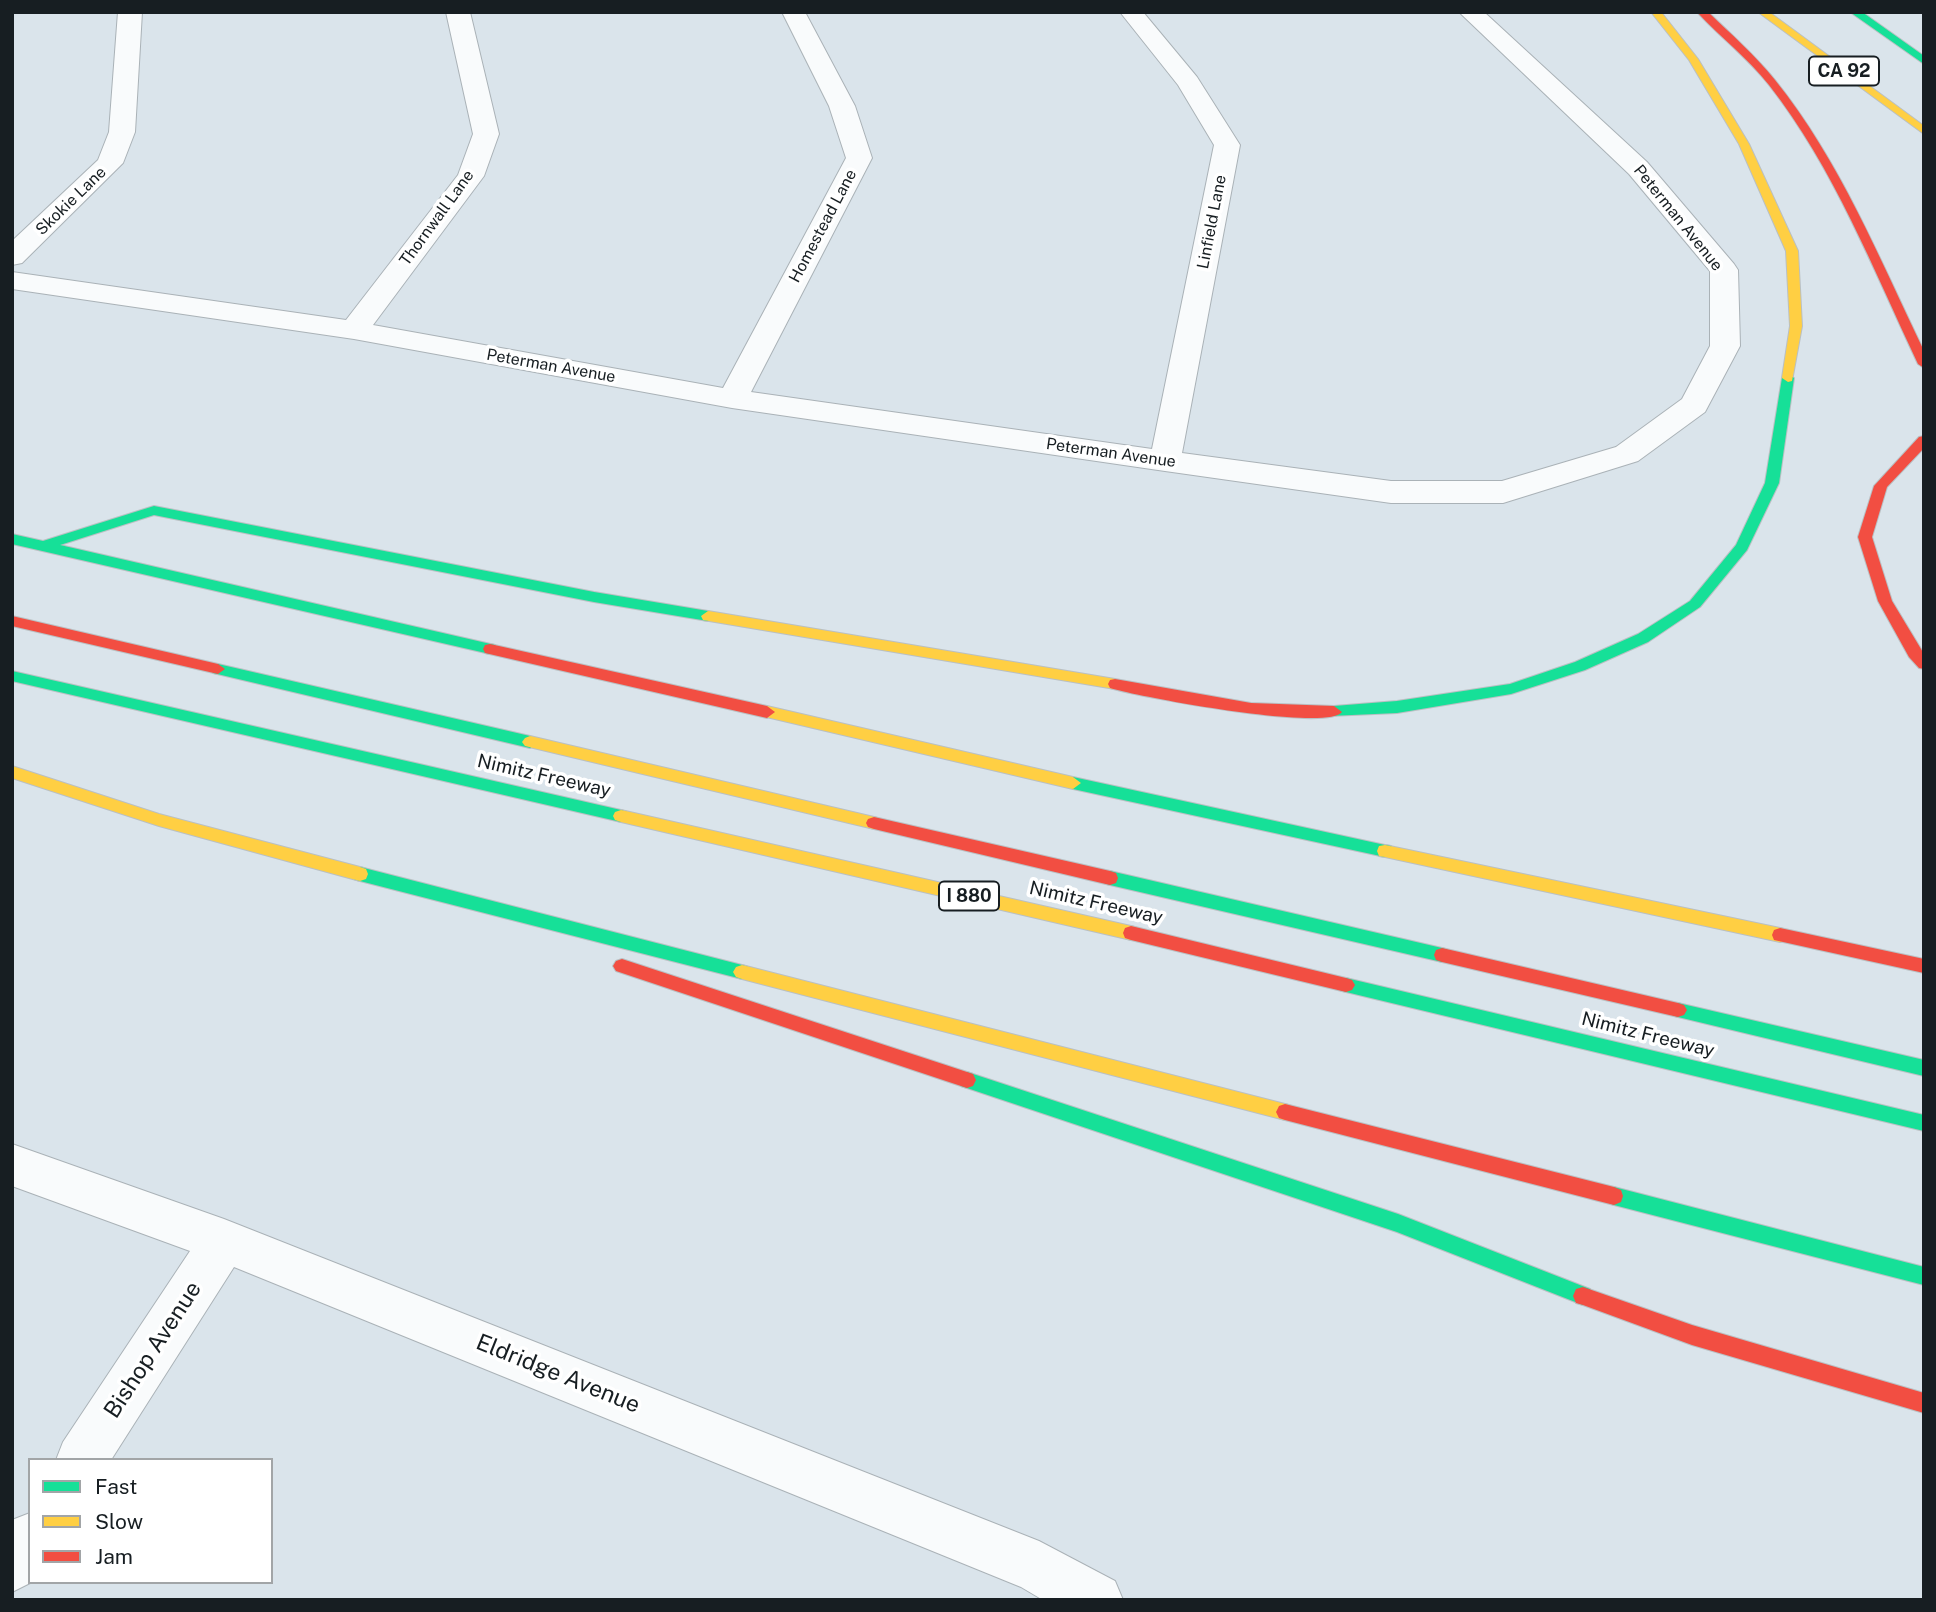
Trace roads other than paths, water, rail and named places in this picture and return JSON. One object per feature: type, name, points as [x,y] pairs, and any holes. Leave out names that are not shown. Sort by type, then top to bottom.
[{"type":"highway","points":[[44,546],[154,510],[594,597],[1251,707],[1313,713],[1397,708],[1511,689],[1580,666],[1643,638],[1695,604],[1742,547],[1772,483],[1796,326],[1792,251],[1744,144],[1693,59],[1657,12]]},
{"type":"highway","points":[[1702,12],[1779,91],[1818,148],[1921,359]]},
{"type":"highway","name":"CA 92","points":[[1763,12],[1924,131]]},
{"type":"highway","name":"CA 92","points":[[1855,12],[1924,61]]},
{"type":"highway","points":[[1900,44],[1924,56]]},
{"type":"highway","points":[[1924,440],[1881,486],[1865,537],[1885,601],[1914,653],[1924,664]]},
{"type":"highway","points":[[12,539],[1197,811],[1924,967]]},
{"type":"highway","points":[[12,621],[1924,1068]]},
{"type":"highway","name":"Nimitz Freeway","points":[[12,676],[1152,938],[1924,1123]]},
{"type":"highway","points":[[12,772],[159,820],[428,892],[1924,1276]]},
{"type":"highway","points":[[428,892],[527,934]]},
{"type":"highway","points":[[606,960],[1398,1223],[1531,1276],[1692,1335],[1924,1403]]},
{"type":"street","name":"Skokie Lane","points":[[12,257],[110,163],[122,132],[130,12]]},
{"type":"street","name":"Thornwall Lane","points":[[354,330],[471,176],[486,134],[458,12]]},
{"type":"street","name":"Homestead Lane","points":[[732,399],[859,158],[842,106],[793,12]]},
{"type":"street","name":"Linfield Lane","points":[[1131,12],[1188,82],[1227,145],[1165,461]]},
{"type":"street","name":"Peterman Avenue","points":[[12,280],[354,330],[732,399],[1165,461],[1391,492],[1503,492],[1627,454],[1694,405],[1725,346],[1724,270],[1638,168],[1470,12]]},
{"type":"street","name":"Eldridge Avenue","points":[[12,1165],[224,1241],[1039,1567],[1096,1600]]},
{"type":"street","name":"Bishop Avenue","points":[[82,1458],[224,1241]]},
{"type":"street","points":[[12,1566],[28,1542]]}]
